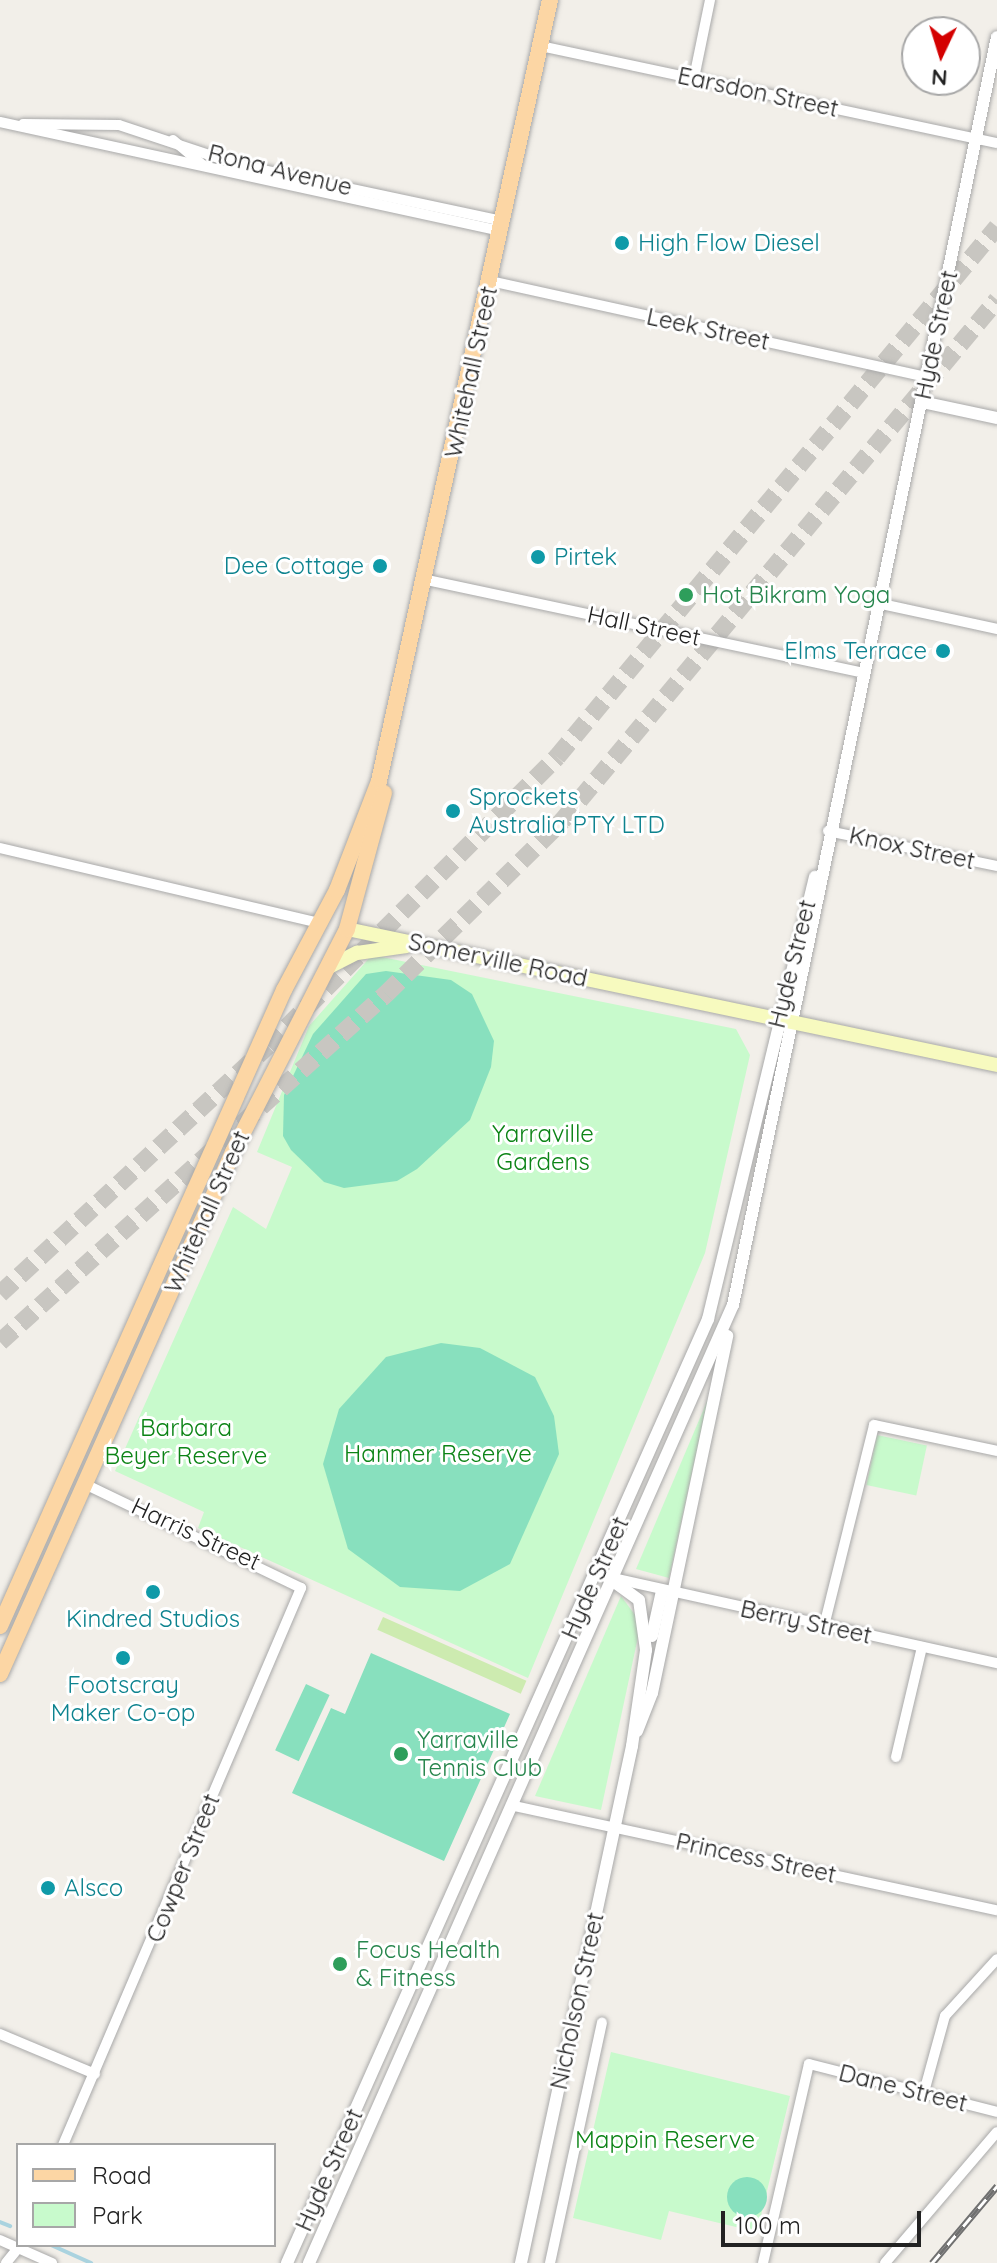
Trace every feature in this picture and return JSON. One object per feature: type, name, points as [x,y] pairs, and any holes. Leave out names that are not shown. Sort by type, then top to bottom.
[{"type":"main road","name":"Whitehall Street","points":[[0,1674],[233,1152],[347,929],[427,580],[550,0]]},
{"type":"main road","name":"Whitehall Street","points":[[0,1626],[320,923],[391,744]]},
{"type":"main road","name":"Somerville Road","points":[[320,923],[997,1065]]},
{"type":"main road","points":[[327,968],[369,949],[431,945]]},
{"type":"main road","points":[[67,1476],[85,1484]]},
{"type":"street","points":[[694,78],[710,0]]},
{"type":"street","name":"Hyde Street","points":[[287,2263],[598,1570],[720,1285],[821,866],[922,402],[997,37]]},
{"type":"street","name":"Earsdon Street","points":[[540,46],[997,143]]},
{"type":"street","name":"Rona Avenue","points":[[5,123],[104,123],[169,136],[239,165],[502,226]]},
{"type":"street","name":"Rona Avenue","points":[[5,123],[227,174],[502,226]]},
{"type":"street","points":[[169,136],[192,160],[227,174]]},
{"type":"street","name":"Leek Street","points":[[490,281],[927,377]]},
{"type":"street","points":[[922,402],[997,418]]},
{"type":"street","name":"Hall Street","points":[[427,580],[861,672]]},
{"type":"street","points":[[877,603],[997,629]]},
{"type":"street","name":"Knox Street","points":[[828,831],[997,866]]},
{"type":"street","name":"Somerville Road","points":[[0,848],[320,923]]},
{"type":"street","name":"Hyde Street","points":[[309,2263],[617,1579],[733,1305],[785,1021]]},
{"type":"street","name":"Nicholson Street","points":[[521,2263],[633,1739],[733,1305]]},
{"type":"street","points":[[824,1626],[874,1425],[997,1451]]},
{"type":"street","name":"Harris Street","points":[[85,1484],[298,1581],[301,1590]]},
{"type":"street","points":[[598,1570],[617,1579]]},
{"type":"street","name":"Nicholson Street","points":[[617,1579],[644,1613],[642,1673],[633,1739]]},
{"type":"street","name":"Berry Street","points":[[617,1579],[997,1663]]},
{"type":"street","name":"Cowper Street","points":[[64,2143],[176,1873],[301,1590]]},
{"type":"street","points":[[642,1673],[668,1592]]},
{"type":"street","points":[[896,1757],[922,1647]]},
{"type":"street","points":[[494,1803],[514,1806]]},
{"type":"street","name":"Princess Street","points":[[514,1806],[997,1910]]},
{"type":"street","points":[[924,2092],[945,2016],[997,1959]]},
{"type":"street","points":[[550,2263],[602,2023]]},
{"type":"street","points":[[0,2034],[95,2074]]},
{"type":"street","name":"Dane Street","points":[[763,2263],[809,2064],[997,2112]]},
{"type":"street","points":[[885,2263],[997,2132]]},
{"type":"street","points":[[6,2263],[18,2247]]},
{"type":"street","points":[[15,2263],[18,2247]]},
{"type":"street","points":[[18,2247],[52,2263]]},
{"type":"green space","points":[[372,955],[736,1029],[750,1055],[705,1253],[528,1678],[198,1528],[204,1512],[115,1471],[233,1207],[266,1229],[292,1167],[257,1152],[309,1026]]},
{"type":"green space","points":[[386,971],[451,980],[472,994],[494,1041],[491,1067],[470,1120],[417,1169],[397,1181],[344,1188],[324,1182],[291,1150],[283,1136],[284,1095],[313,1034],[366,974]]},
{"type":"green space","name":"Hanmer Reserve","points":[[441,1343],[480,1348],[535,1377],[554,1416],[559,1454],[510,1564],[460,1591],[400,1587],[348,1549],[323,1464],[339,1409],[386,1357]]},
{"type":"green space","points":[[708,1399],[669,1578],[636,1569]]},
{"type":"green space","points":[[877,1435],[927,1446],[916,1495],[866,1485]]},
{"type":"green space","points":[[621,1596],[641,1623],[601,1810],[535,1796]]},
{"type":"green space","points":[[383,1617],[526,1681],[521,1694],[377,1630]]},
{"type":"green space","name":"Yarraville Tennis Club","points":[[371,1653],[510,1714],[444,1861],[292,1793],[331,1708],[345,1714]]},
{"type":"green space","points":[[306,1684],[330,1695],[299,1761],[275,1750]]},
{"type":"green space","name":"Mappin Reserve","points":[[611,2052],[790,2096],[757,2232],[669,2211],[661,2240],[573,2218]]},
{"type":"green space","points":[[747,2177],[761,2183],[767,2197],[761,2211],[747,2217],[733,2211],[727,2197],[733,2183]]},
{"type":"waterway","points":[[0,2222],[10,2226]]},
{"type":"waterway","points":[[55,2247],[91,2263]]},
{"type":"tunnel","points":[[0,1294],[268,1046],[557,757],[997,227]]},
{"type":"tunnel","points":[[0,1342],[386,994],[562,821],[997,300]]},
{"type":"railway","points":[[932,2263],[997,2186]]},
{"type":"place","name":"High Flow Diesel","points":[[622,243]]},
{"type":"place","name":"Pirtek","points":[[538,557]]},
{"type":"place","name":"Dee Cottage","points":[[380,566]]},
{"type":"place","name":"Hot Bikram Yoga","points":[[686,595]]},
{"type":"place","name":"Elms Terrace","points":[[943,651]]},
{"type":"place","name":"Sprockets Australia PTY LTD","points":[[453,811]]},
{"type":"place","name":"Kindred Studios","points":[[153,1592]]},
{"type":"place","name":"Footscray Maker Co-op","points":[[123,1658]]},
{"type":"place","name":"Yarraville Tennis Club","points":[[401,1754]]},
{"type":"place","name":"Alsco","points":[[48,1888]]},
{"type":"place","name":"Focus Health & Fitness","points":[[340,1964]]},
{"type":"park label","name":"Yarraville Gardens","points":[[543,1148]]},
{"type":"park label","name":"Barbara Beyer Reserve","points":[[186,1442]]}]
